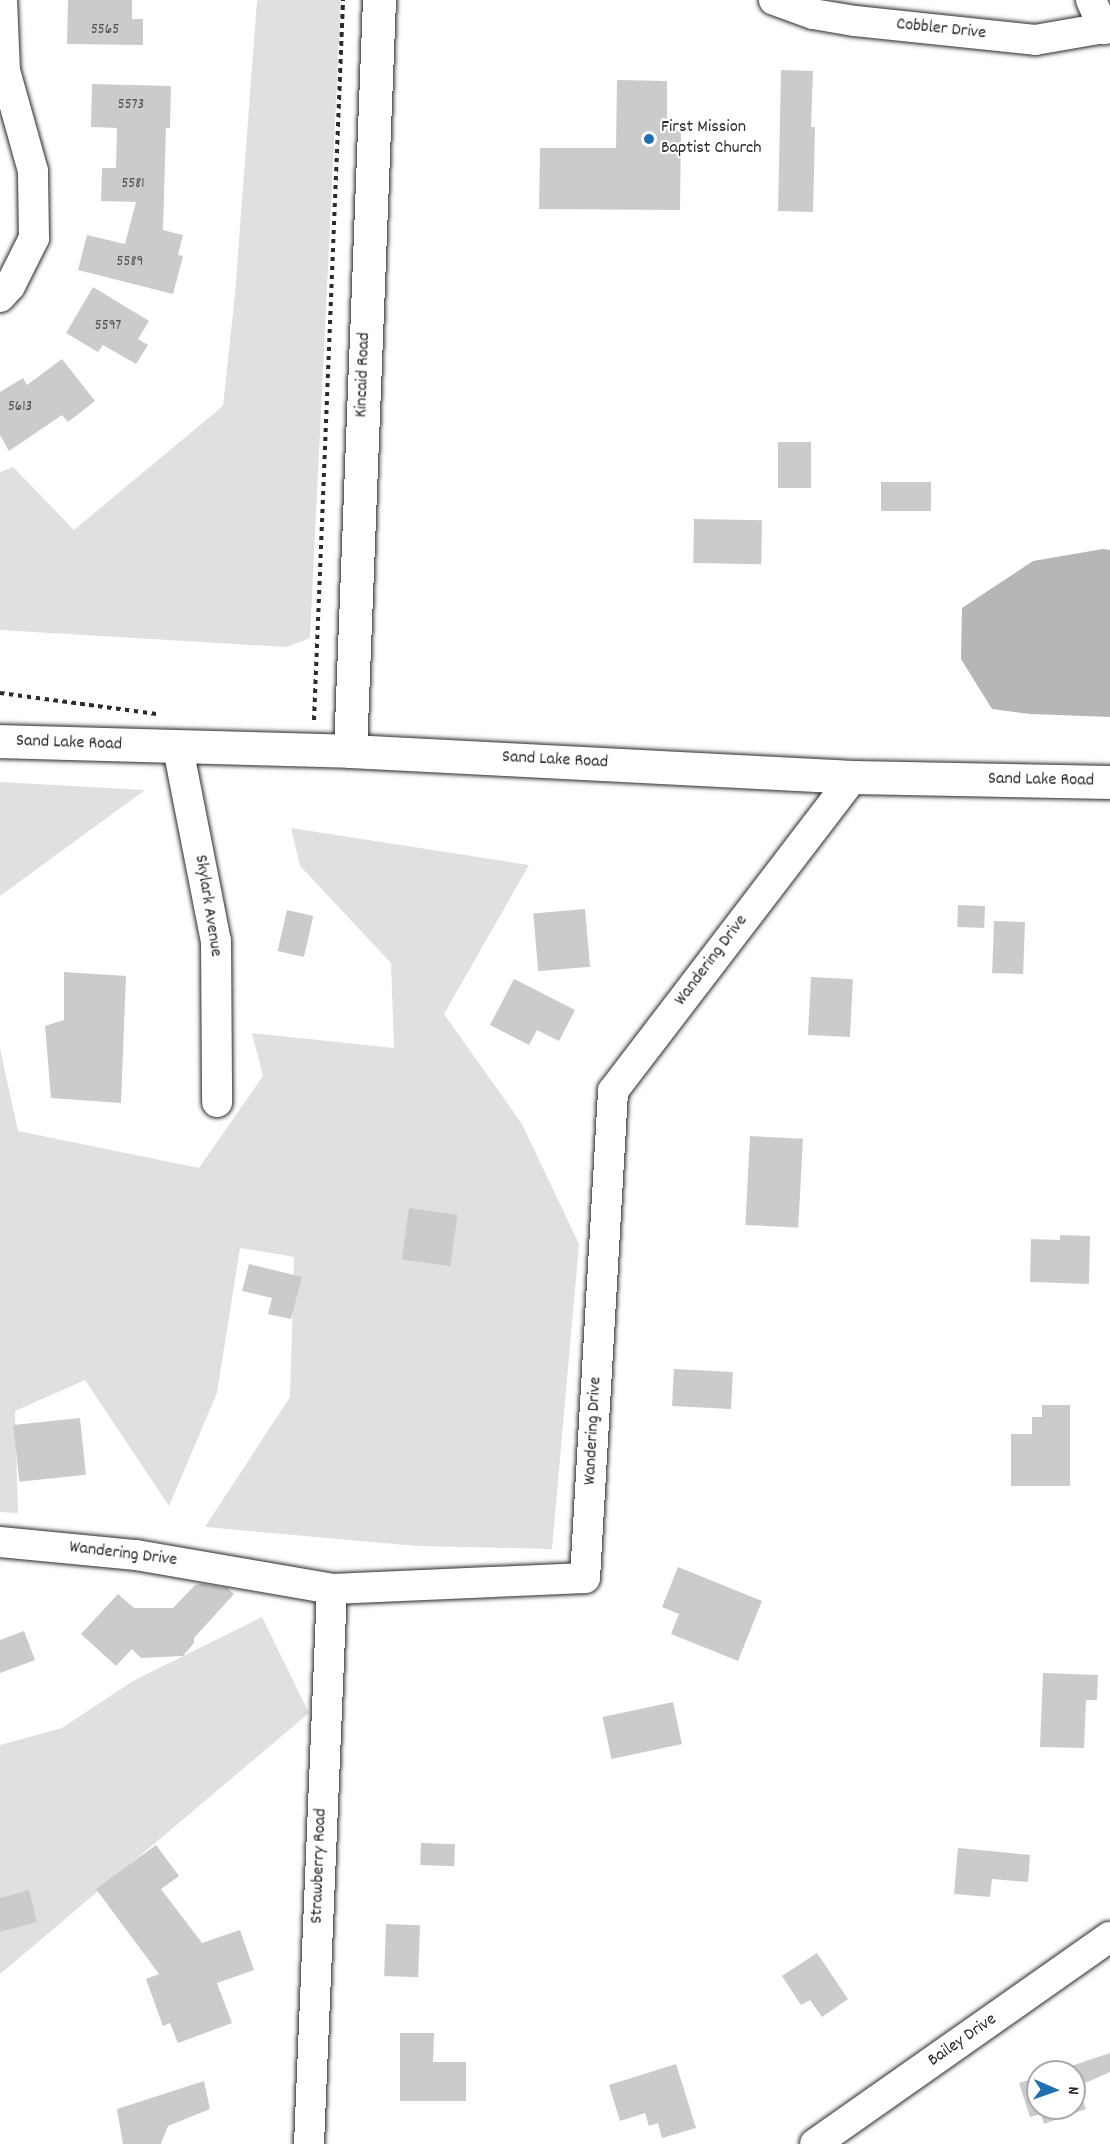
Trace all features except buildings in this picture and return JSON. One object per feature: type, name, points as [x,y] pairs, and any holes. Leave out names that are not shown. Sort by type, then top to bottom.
[{"type":"main road","name":"Kincaid Road","points":[[350,751],[379,0]]},
{"type":"main road","name":"Sand Lake Road","points":[[0,741],[178,748],[350,751],[853,777],[1110,782]]},
{"type":"street","points":[[0,297],[10,286],[34,238],[33,171],[5,70],[2,0]]},
{"type":"street","name":"Cobbler Drive","points":[[774,0],[813,15],[1035,40],[1107,28]]},
{"type":"street","points":[[1091,0],[1107,28]]},
{"type":"street","name":"Skylark Avenue","points":[[178,748],[216,941],[217,1102]]},
{"type":"street","name":"Wandering Drive","points":[[0,1542],[136,1555],[332,1589],[585,1578],[613,1091],[853,777]]},
{"type":"street","name":"Strawberry Road","points":[[309,2144],[332,1589]]},
{"type":"street","name":"Bailey Drive","points":[[815,2144],[1110,1937]]},
{"type":"path","points":[[314,720],[344,0]]},
{"type":"path","points":[[0,693],[169,716]]},
{"type":"shaded area","points":[[257,0],[341,0],[310,638],[287,647],[0,630],[0,472],[13,467],[74,530],[223,406],[235,294]]},
{"type":"shaded area","points":[[1103,549],[1110,550],[1110,717],[1030,714],[992,709],[961,659],[962,608],[1033,561]]},
{"type":"shaded area","points":[[0,782],[145,790],[0,896]]},
{"type":"shaded area","points":[[291,828],[529,865],[444,1014],[522,1124],[579,1244],[552,1549],[417,1546],[205,1527],[290,1397],[294,1257],[240,1248],[217,1393],[169,1506],[85,1380],[15,1411],[18,1513],[0,1512],[0,1048],[18,1131],[199,1168],[263,1076],[252,1033],[394,1048],[391,963],[300,866]]},
{"type":"shaded area","points":[[262,1617],[309,1713],[0,1974],[0,1745],[62,1728],[133,1681]]},
{"type":"place","name":"First Mission Baptist Church","points":[[649,139]]}]
